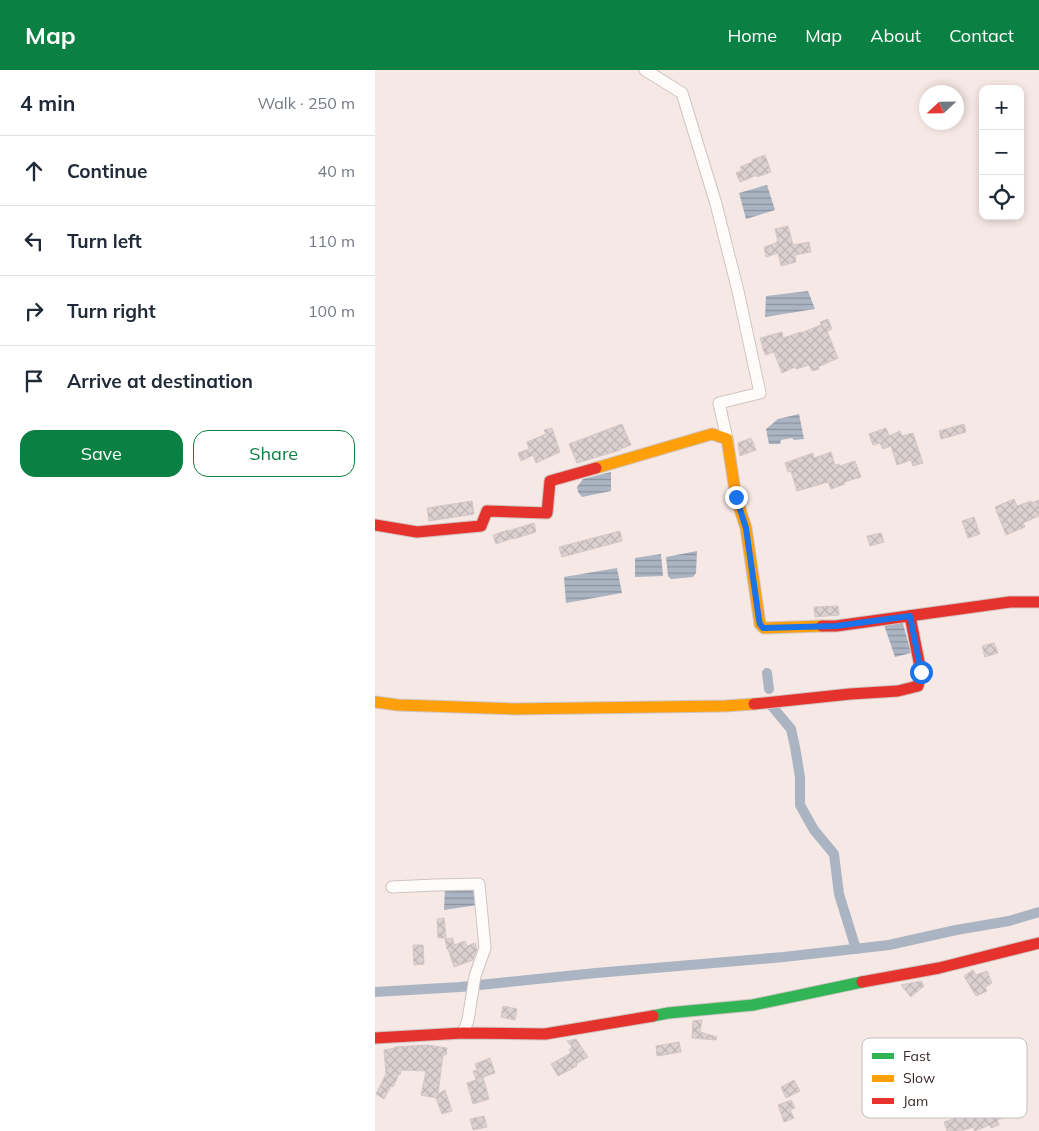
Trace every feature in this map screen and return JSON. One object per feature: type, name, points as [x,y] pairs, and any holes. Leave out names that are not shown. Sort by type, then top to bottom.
[{"type":"street","points":[[645,70],[682,93],[716,204],[761,393],[719,403],[736,497],[746,528],[760,624],[763,628],[836,626],[1010,602],[1039,602]]},
{"type":"street","points":[[375,526],[417,532],[481,526],[487,511],[547,512],[550,481],[712,434],[727,439]]},
{"type":"street","points":[[375,702],[398,705],[514,709],[627,708],[754,704],[851,694],[899,692],[919,686],[921,672],[910,616]]},
{"type":"street","points":[[392,887],[435,884],[479,884],[485,948],[475,976],[463,1033]]},
{"type":"street","points":[[375,1038],[463,1033],[545,1034],[668,1013],[753,1005],[840,986],[939,968],[1039,943]]},
{"type":"water","points":[[767,185],[775,210],[746,219],[739,193]]},
{"type":"water","points":[[808,291],[815,309],[765,317],[766,296]]},
{"type":"water","points":[[799,414],[804,439],[794,440],[792,438],[781,440],[780,444],[769,444],[766,429],[778,419]]},
{"type":"water","points":[[611,472],[611,491],[582,497],[578,492],[577,487],[583,479]]},
{"type":"water","points":[[697,551],[696,573],[693,577],[671,579],[668,576],[666,557]]},
{"type":"water","points":[[661,554],[663,576],[635,577],[635,558]]},
{"type":"water","points":[[617,568],[622,593],[566,603],[564,577]]},
{"type":"water","points":[[902,620],[911,653],[895,657],[884,625]]},
{"type":"water","points":[[476,887],[478,905],[444,910],[445,888]]},
{"type":"building","points":[[765,155],[771,172],[740,182],[736,173],[742,170],[740,167]]},
{"type":"building","points":[[788,226],[793,245],[809,242],[811,252],[795,255],[796,262],[781,266],[778,253],[766,257],[764,247],[778,241],[775,229]]},
{"type":"building","points":[[828,319],[832,329],[827,331],[838,358],[818,367],[819,369],[812,371],[809,365],[796,369],[795,367],[782,373],[774,352],[765,355],[760,338],[782,332],[783,338],[801,333],[821,325],[820,322]]},
{"type":"building","points":[[622,424],[631,445],[577,463],[569,444]]},
{"type":"building","points":[[964,424],[966,432],[941,439],[939,431]]},
{"type":"building","points":[[552,428],[560,452],[536,463],[533,455],[521,461],[518,453],[529,449],[527,442],[546,434],[544,430]]},
{"type":"building","points":[[886,428],[889,436],[900,431],[902,436],[913,433],[923,463],[913,466],[911,460],[897,465],[891,446],[883,449],[880,443],[873,445],[869,434]]},
{"type":"building","points":[[751,438],[756,450],[740,456],[738,443]]},
{"type":"building","points":[[831,452],[835,465],[839,464],[840,466],[855,461],[861,477],[844,482],[845,484],[831,489],[828,482],[797,491],[791,471],[788,472],[785,463],[813,453],[814,458]]},
{"type":"building","points":[[1014,499],[1017,506],[1039,500],[1039,516],[1023,523],[1025,527],[1006,535],[995,507]]},
{"type":"building","points":[[472,501],[474,514],[429,521],[427,508]]},
{"type":"building","points":[[974,517],[980,534],[968,538],[962,521]]},
{"type":"building","points":[[534,523],[536,532],[496,544],[493,535]]},
{"type":"building","points":[[620,531],[622,541],[562,557],[559,547]]},
{"type":"building","points":[[881,533],[884,542],[870,546],[867,536]]},
{"type":"building","points":[[838,606],[839,615],[815,617],[814,607]]},
{"type":"building","points":[[994,643],[998,653],[985,657],[982,646]]},
{"type":"building","points":[[444,918],[446,938],[438,938],[437,919]]},
{"type":"building","points":[[453,938],[454,945],[465,941],[467,946],[475,943],[477,949],[473,960],[454,967],[445,939]]},
{"type":"building","points":[[413,945],[423,945],[424,964],[414,965]]},
{"type":"building","points":[[973,970],[976,975],[987,971],[992,983],[985,987],[987,991],[976,996],[964,976]]},
{"type":"building","points":[[921,981],[924,986],[911,997],[901,985]]},
{"type":"building","points":[[503,1006],[517,1009],[515,1020],[501,1017]]},
{"type":"building","points":[[702,1020],[700,1032],[717,1037],[716,1040],[692,1038],[693,1021]]},
{"type":"building","points":[[576,1039],[588,1057],[576,1064],[577,1066],[558,1076],[551,1064],[571,1053],[569,1050],[572,1047],[567,1041]]},
{"type":"building","points":[[679,1042],[681,1052],[657,1056],[656,1046]]},
{"type":"building","points":[[427,1045],[447,1048],[446,1055],[443,1055],[438,1094],[445,1090],[452,1111],[442,1114],[436,1098],[421,1095],[426,1071],[401,1070],[393,1087],[391,1086],[384,1099],[376,1094],[386,1074],[384,1050],[395,1047]]},
{"type":"building","points":[[490,1058],[495,1073],[483,1077],[489,1099],[473,1104],[467,1083],[476,1080],[473,1071],[477,1070],[475,1064]]},
{"type":"building","points":[[794,1080],[800,1091],[786,1098],[781,1087]]},
{"type":"building","points":[[791,1100],[795,1108],[790,1110],[794,1118],[784,1122],[778,1105]]},
{"type":"building","points":[[484,1116],[487,1127],[473,1130],[470,1119]]},
{"type":"building","points":[[955,1118],[1003,1118],[997,1120],[999,1125],[991,1128],[990,1125],[975,1131],[973,1127],[961,1131],[947,1131],[944,1122]]},
{"type":"waterway","points":[[767,673],[769,689]]},
{"type":"waterway","points":[[771,705],[791,729],[800,777],[800,805],[814,830],[834,854],[839,894],[856,949]]},
{"type":"waterway","points":[[375,992],[460,987],[784,957],[889,945],[956,930],[1009,921],[1039,912]]},
{"type":"traffic: fast","points":[[653,1016],[753,1005],[862,982]]},
{"type":"traffic: slow","points":[[596,468],[712,434],[727,439],[736,497],[746,528],[760,624],[764,628],[822,626]]},
{"type":"traffic: slow","points":[[375,702],[398,705],[514,709],[754,704]]},
{"type":"traffic: jam","points":[[375,525],[417,532],[481,526],[487,511],[547,513],[550,481],[596,468]]},
{"type":"traffic: jam","points":[[822,626],[836,626],[1010,602],[1039,602]]},
{"type":"traffic: jam","points":[[754,704],[898,691],[918,686],[921,672],[910,616]]},
{"type":"traffic: jam","points":[[862,982],[939,968],[1039,943]]},
{"type":"traffic: jam","points":[[375,1038],[463,1033],[545,1034],[653,1016]]},
{"type":"route","points":[[736,497],[746,528],[759,620],[763,628],[836,626],[910,616],[921,672]]}]
